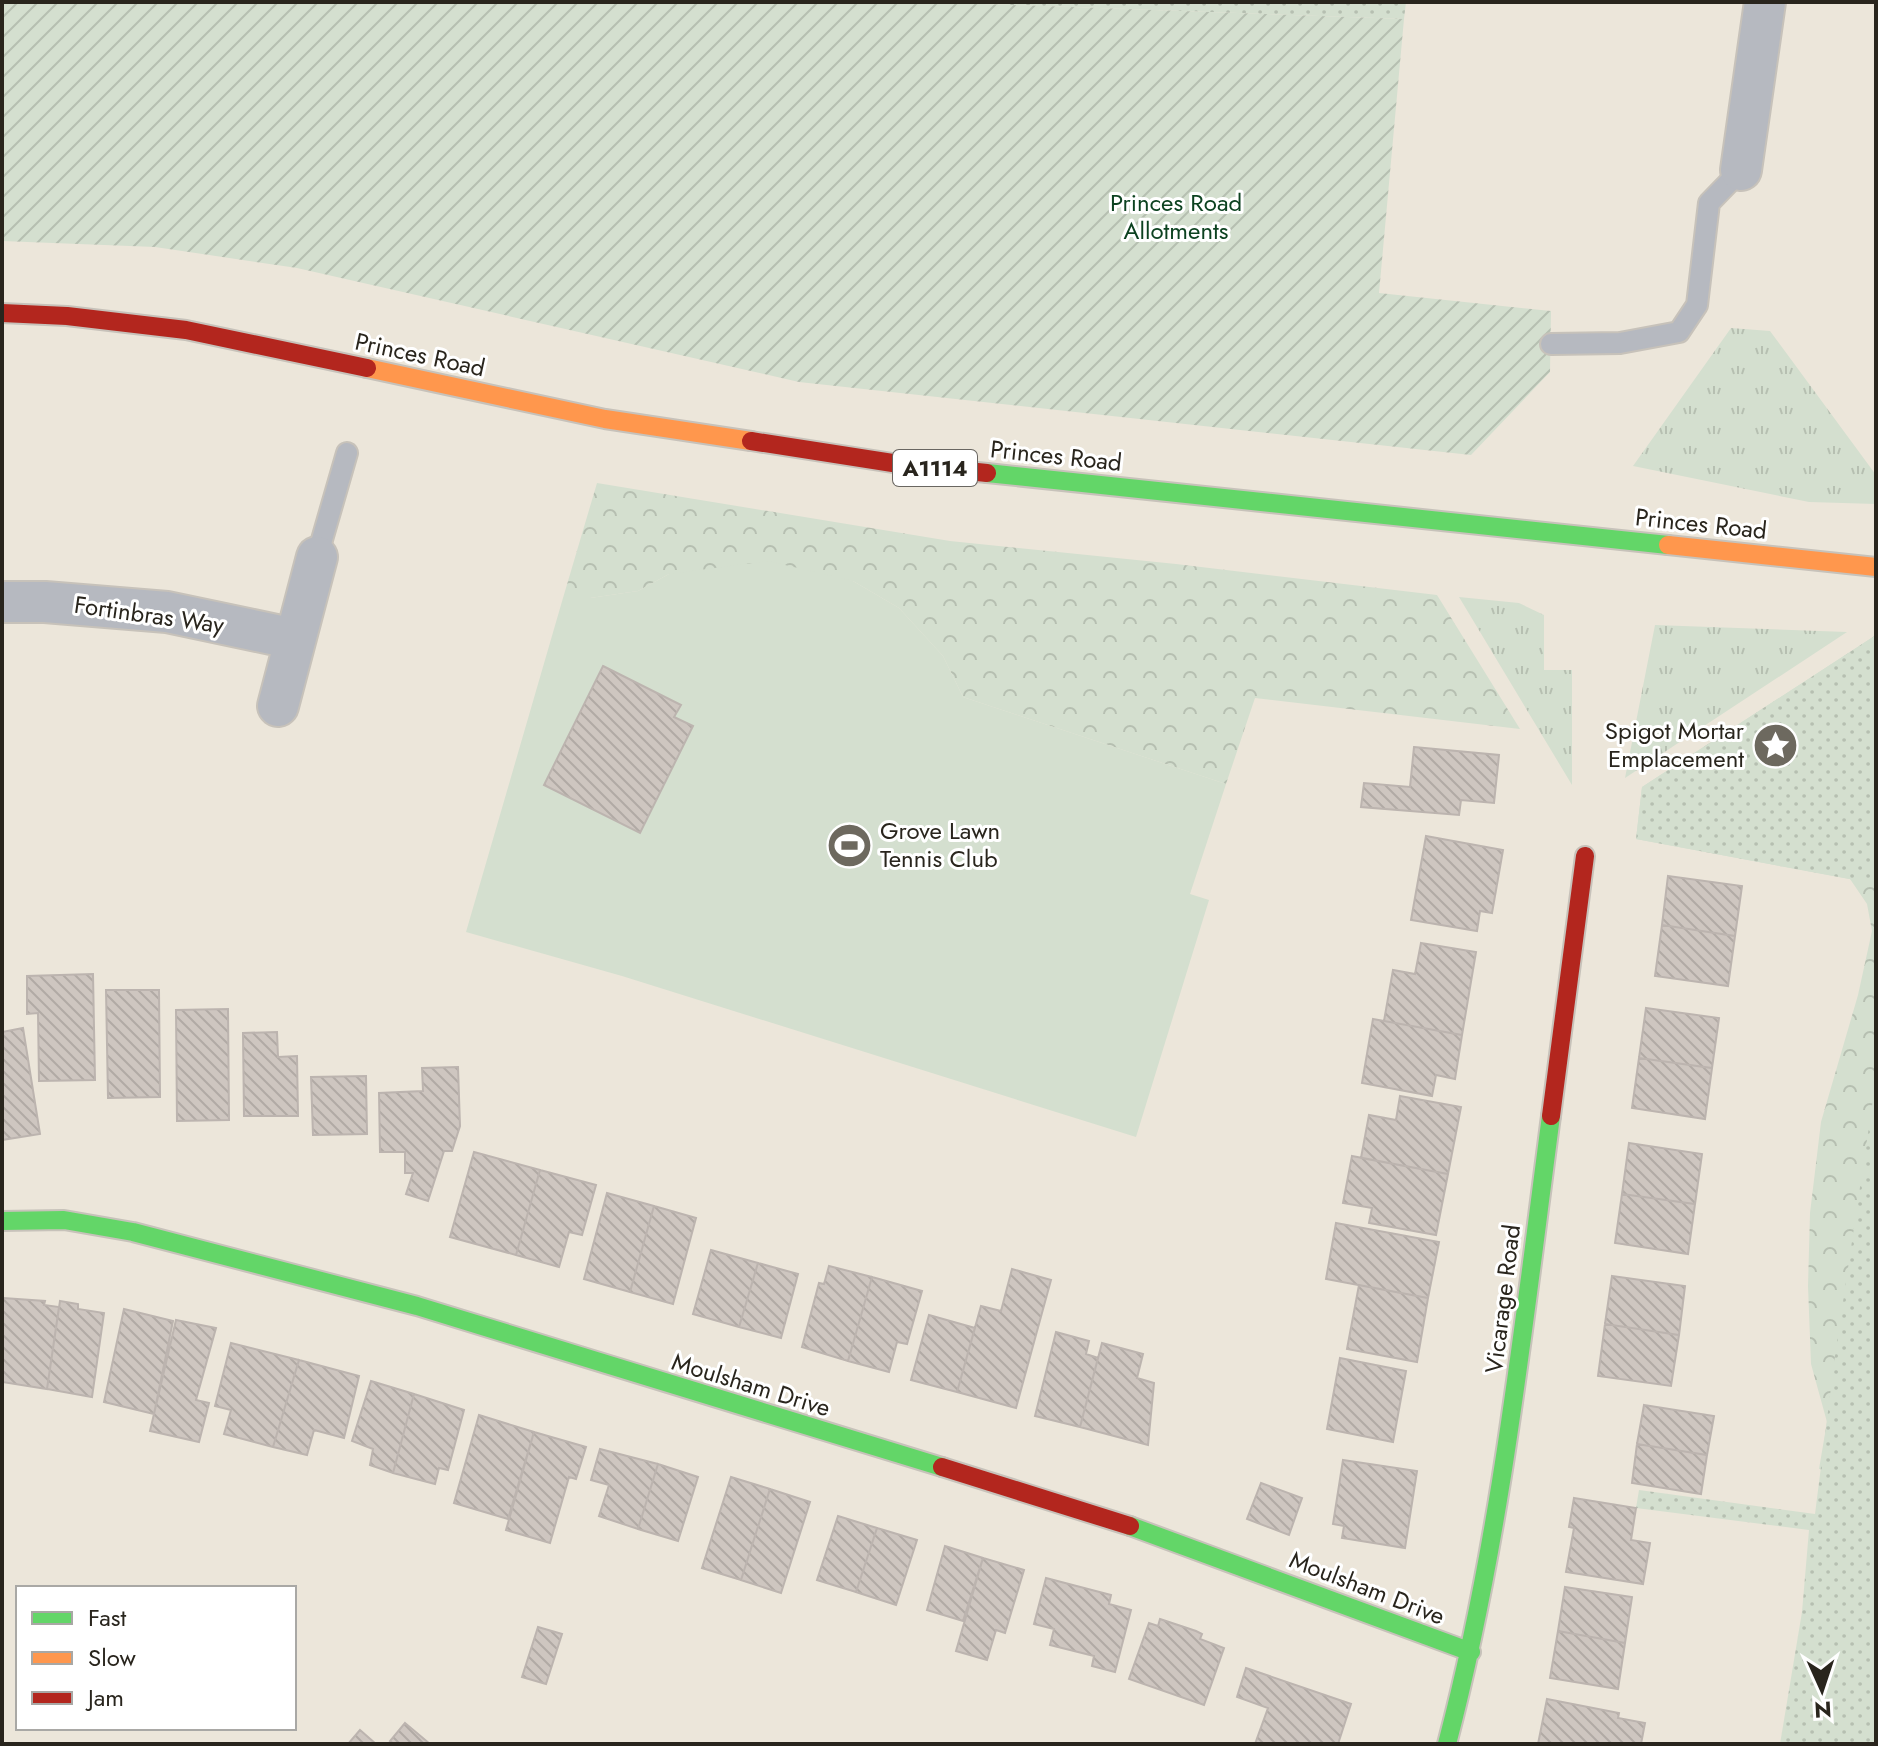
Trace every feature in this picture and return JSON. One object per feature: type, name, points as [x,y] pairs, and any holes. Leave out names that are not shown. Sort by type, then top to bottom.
[{"type":"street","points":[[1741,170],[1765,2]]},
{"type":"street","name":"Princes Road","points":[[2,313],[67,316],[186,330],[605,419],[899,464],[1876,567]]},
{"type":"street","points":[[278,706],[317,557]]},
{"type":"street","name":"Fortinbras Way","points":[[2,602],[45,602],[167,612],[295,639]]},
{"type":"street","name":"Vicarage Road","points":[[1447,1744],[1471,1652],[1503,1481],[1585,856]]},
{"type":"street","name":"Moulsham Drive","points":[[2,1221],[64,1220],[133,1232],[417,1306],[1108,1518],[1471,1652]]},
{"type":"lane","points":[[1551,344],[1620,343],[1679,332],[1697,305],[1709,203],[1741,170]]},
{"type":"lane","points":[[317,557],[347,453]]},
{"type":"green space","name":"Princes Road Allotments","points":[[2,2],[931,2],[1404,19],[1379,293],[1551,311],[1550,372],[1471,455],[799,382],[297,268],[155,247],[2,241]]},
{"type":"green space","points":[[931,2],[1406,2],[1404,19]]},
{"type":"green space","points":[[1731,328],[1770,331],[1876,475],[1876,504],[1809,502],[1633,466]]},
{"type":"green space","points":[[597,483],[950,541],[1437,595],[1520,729],[1255,698],[1226,784],[963,697],[943,656],[899,608],[853,581],[669,574],[638,591],[590,598],[563,598]]},
{"type":"green space","name":"Grove Lawn Tennis Club","points":[[768,561],[853,581],[899,608],[943,656],[963,697],[1226,784],[1190,894],[1209,900],[1136,1137],[622,976],[466,932],[563,598],[590,598],[638,591],[669,574]]},
{"type":"green space","points":[[1459,597],[1519,603],[1544,615],[1544,670],[1572,670],[1572,785]]},
{"type":"green space","points":[[1655,625],[1847,632],[1625,778]]},
{"type":"green space","points":[[1876,635],[1876,1470],[1819,1469],[1827,1422],[1811,1364],[1808,1286],[1810,1213],[1821,1122],[1858,995],[1872,931],[1867,904],[1850,879],[1636,839],[1642,787]]},
{"type":"green space","points":[[1876,635],[1876,884],[1636,839],[1642,787]]},
{"type":"green space","points":[[1876,1079],[1876,1744],[1780,1744],[1802,1612],[1809,1530],[1636,1508],[1639,1490],[1815,1514]]},
{"type":"building","points":[[603,666],[681,705],[674,717],[693,726],[640,833],[544,785]]},
{"type":"building","points":[[1414,747],[1499,755],[1494,803],[1461,800],[1459,815],[1361,807],[1364,783],[1410,787]]},
{"type":"building","points":[[1426,836],[1503,850],[1492,913],[1480,911],[1477,931],[1411,920]]},
{"type":"building","points":[[1668,876],[1742,886],[1735,936],[1662,925]]},
{"type":"building","points":[[1662,925],[1735,936],[1728,986],[1655,976]]},
{"type":"building","points":[[1421,943],[1476,952],[1462,1035],[1384,1021],[1393,970],[1415,974]]},
{"type":"building","points":[[93,974],[95,1080],[39,1081],[38,1013],[27,1014],[27,976]]},
{"type":"building","points":[[106,990],[159,990],[160,1097],[108,1098]]},
{"type":"building","points":[[1646,1008],[1719,1018],[1712,1068],[1639,1058]]},
{"type":"building","points":[[228,1009],[229,1120],[177,1121],[176,1010]]},
{"type":"building","points":[[1373,1019],[1462,1035],[1455,1079],[1436,1075],[1432,1096],[1362,1083]]},
{"type":"building","points":[[23,1028],[40,1134],[2,1140],[2,1032]]},
{"type":"building","points":[[277,1032],[278,1057],[297,1056],[298,1116],[244,1116],[243,1033]]},
{"type":"building","points":[[1639,1058],[1712,1068],[1705,1119],[1632,1108]]},
{"type":"building","points":[[458,1067],[460,1126],[452,1151],[444,1151],[428,1201],[406,1194],[413,1173],[405,1173],[405,1152],[380,1152],[379,1093],[423,1091],[422,1068]]},
{"type":"building","points":[[366,1076],[367,1134],[313,1135],[311,1077]]},
{"type":"building","points":[[1400,1096],[1461,1107],[1448,1174],[1361,1158],[1369,1115],[1396,1120]]},
{"type":"building","points":[[1629,1143],[1702,1154],[1695,1204],[1622,1194]]},
{"type":"building","points":[[474,1152],[540,1170],[516,1255],[450,1237]]},
{"type":"building","points":[[1352,1156],[1448,1174],[1436,1235],[1369,1223],[1372,1208],[1343,1203]]},
{"type":"building","points":[[540,1170],[596,1185],[582,1235],[569,1232],[559,1267],[516,1255]]},
{"type":"building","points":[[607,1193],[654,1206],[630,1292],[584,1279]]},
{"type":"building","points":[[1622,1194],[1695,1204],[1688,1254],[1615,1243]]},
{"type":"building","points":[[654,1206],[696,1218],[673,1304],[630,1292]]},
{"type":"building","points":[[1336,1223],[1439,1242],[1428,1298],[1326,1279]]},
{"type":"building","points":[[711,1250],[758,1263],[739,1327],[693,1314]]},
{"type":"building","points":[[758,1263],[798,1274],[781,1338],[739,1327]]},
{"type":"building","points":[[829,1266],[872,1277],[848,1361],[802,1347],[819,1283],[824,1284]]},
{"type":"building","points":[[1012,1269],[1051,1280],[1016,1408],[957,1392],[981,1306],[1001,1311]]},
{"type":"building","points":[[1612,1276],[1685,1286],[1679,1335],[1605,1324]]},
{"type":"building","points":[[872,1277],[922,1291],[907,1344],[897,1342],[889,1372],[848,1361]]},
{"type":"building","points":[[1359,1285],[1428,1298],[1417,1362],[1347,1349]]},
{"type":"building","points":[[3,1298],[45,1301],[44,1305],[59,1307],[47,1389],[2,1382]]},
{"type":"building","points":[[60,1301],[78,1304],[78,1309],[104,1313],[92,1397],[47,1389]]},
{"type":"building","points":[[124,1309],[173,1321],[154,1414],[104,1402]]},
{"type":"building","points":[[929,1315],[975,1328],[957,1392],[911,1380]]},
{"type":"building","points":[[176,1320],[216,1328],[196,1400],[209,1403],[199,1442],[150,1431]]},
{"type":"building","points":[[1605,1324],[1679,1335],[1671,1386],[1598,1376]]},
{"type":"building","points":[[1056,1332],[1089,1341],[1086,1354],[1098,1358],[1080,1427],[1035,1416]]},
{"type":"building","points":[[231,1343],[299,1360],[273,1447],[224,1434],[231,1410],[215,1406]]},
{"type":"building","points":[[1102,1343],[1143,1354],[1137,1378],[1154,1383],[1148,1445],[1080,1427]]},
{"type":"building","points":[[1340,1358],[1406,1371],[1393,1442],[1327,1429]]},
{"type":"building","points":[[299,1360],[359,1376],[344,1438],[314,1430],[307,1455],[273,1447]]},
{"type":"building","points":[[371,1381],[414,1394],[393,1473],[370,1465],[373,1449],[352,1441]]},
{"type":"building","points":[[414,1394],[464,1410],[448,1470],[439,1468],[435,1484],[393,1473]]},
{"type":"building","points":[[1644,1405],[1714,1416],[1707,1455],[1637,1444]]},
{"type":"building","points":[[479,1415],[534,1432],[508,1519],[454,1503]]},
{"type":"building","points":[[534,1432],[586,1447],[576,1479],[569,1477],[550,1543],[506,1530]]},
{"type":"building","points":[[1637,1444],[1707,1455],[1701,1494],[1632,1483]]},
{"type":"building","points":[[600,1449],[658,1464],[638,1529],[599,1516],[609,1485],[591,1480]]},
{"type":"building","points":[[1343,1460],[1417,1471],[1405,1548],[1342,1538],[1344,1526],[1333,1524]]},
{"type":"building","points":[[658,1464],[698,1477],[678,1541],[638,1529]]},
{"type":"building","points":[[731,1477],[770,1489],[741,1580],[702,1568]]},
{"type":"building","points":[[1261,1483],[1302,1498],[1289,1535],[1247,1519]]},
{"type":"building","points":[[770,1489],[810,1502],[781,1593],[741,1580]]},
{"type":"building","points":[[1574,1498],[1636,1508],[1631,1540],[1650,1543],[1643,1584],[1566,1572],[1574,1528],[1569,1527]]},
{"type":"building","points":[[838,1516],[877,1528],[856,1592],[817,1580]]},
{"type":"building","points":[[877,1528],[917,1540],[896,1605],[856,1592]]},
{"type":"building","points":[[945,1546],[983,1558],[963,1621],[927,1610]]},
{"type":"building","points":[[983,1558],[1024,1570],[1005,1633],[996,1630],[987,1660],[956,1651]]},
{"type":"building","points":[[1046,1578],[1111,1595],[1109,1604],[1131,1610],[1115,1672],[1092,1666],[1094,1656],[1050,1645],[1054,1629],[1034,1624]]},
{"type":"building","points":[[1565,1587],[1632,1597],[1625,1643],[1558,1631]]},
{"type":"building","points":[[1160,1619],[1196,1631],[1202,1634],[1200,1639],[1224,1648],[1204,1705],[1129,1679],[1149,1623],[1158,1626]]},
{"type":"building","points":[[538,1627],[562,1634],[546,1684],[522,1677]]},
{"type":"building","points":[[1558,1631],[1625,1643],[1618,1689],[1550,1678]]},
{"type":"building","points":[[1246,1668],[1351,1704],[1338,1744],[1255,1744],[1268,1708],[1237,1697]]},
{"type":"building","points":[[1547,1699],[1619,1713],[1618,1718],[1645,1723],[1641,1744],[1538,1744]]},
{"type":"building","points":[[405,1723],[430,1744],[394,1744],[390,1741]]},
{"type":"building","points":[[360,1730],[376,1744],[348,1744]]},
{"type":"traffic: fast","points":[[987,473],[1668,545]]},
{"type":"traffic: fast","points":[[1447,1744],[1482,1589],[1509,1432],[1551,1116]]},
{"type":"traffic: fast","points":[[2,1221],[64,1220],[133,1232],[417,1306],[942,1467]]},
{"type":"traffic: fast","points":[[1130,1526],[1471,1652]]},
{"type":"traffic: slow","points":[[367,368],[605,419],[751,441]]},
{"type":"traffic: slow","points":[[1668,545],[1876,567]]},
{"type":"traffic: jam","points":[[2,313],[67,316],[186,330],[367,368]]},
{"type":"traffic: jam","points":[[751,441],[899,464],[987,473]]},
{"type":"traffic: jam","points":[[1551,1116],[1585,856]]},
{"type":"traffic: jam","points":[[942,1467],[1130,1526]]},
{"type":"place","name":"Spigot Mortar Emplacement","points":[[1775,745]]},
{"type":"place","name":"Grove Lawn Tennis Club","points":[[849,845]]}]
